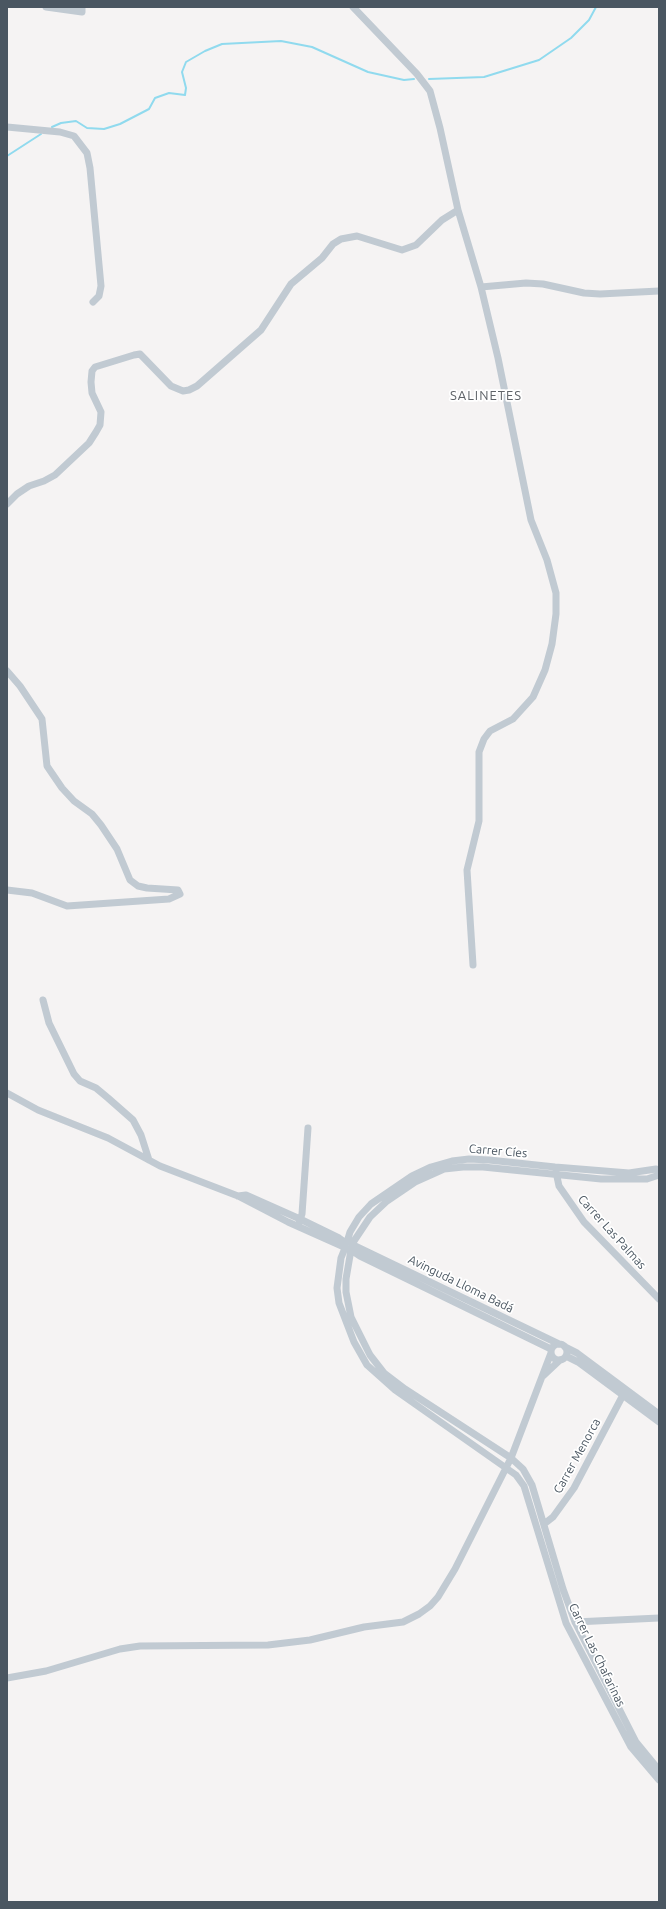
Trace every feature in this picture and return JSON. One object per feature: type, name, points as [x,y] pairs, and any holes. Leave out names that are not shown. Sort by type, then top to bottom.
[{"type":"street","points":[[46,7],[82,12],[82,7]]},
{"type":"street","points":[[353,7],[417,74],[430,91],[440,128],[458,210],[481,287],[498,358],[531,520],[547,560],[556,594],[556,614],[552,644],[545,670],[533,697],[513,719],[490,731],[484,739],[479,752],[479,821],[467,870],[473,964]]},
{"type":"street","points":[[7,127],[60,132],[74,136],[87,153],[90,168],[101,286],[99,296],[93,302]]},
{"type":"street","points":[[7,504],[17,494],[29,486],[44,481],[55,475],[88,443],[96,432],[100,425],[101,412],[92,393],[92,371],[95,367],[134,354],[140,354],[171,386],[183,391],[189,390],[197,386],[261,330],[291,284],[322,258],[333,244],[341,239],[357,236],[402,250],[416,245],[442,220],[458,210]]},
{"type":"street","points":[[481,287],[526,283],[543,284],[584,293],[600,294],[659,291]]},
{"type":"street","points":[[7,670],[20,686],[42,719],[47,766],[62,788],[74,800],[92,814],[106,831],[121,858],[124,869],[130,880],[138,886],[178,890],[180,894],[169,899],[67,906],[38,894],[7,890]]},
{"type":"street","points":[[44,1000],[48,1023],[74,1074],[80,1080],[96,1088],[133,1120],[149,1160]]},
{"type":"street","name":"Avinguda Lloma Badá","points":[[7,1093],[38,1110],[108,1138],[149,1160],[240,1198],[297,1226],[349,1246],[562,1345],[577,1353],[659,1414]]},
{"type":"street","points":[[297,1226],[300,1219],[308,1128]]},
{"type":"street","name":"Carrer Cíes","points":[[511,1458],[384,1373],[370,1355],[351,1317],[346,1292],[350,1232],[359,1217],[371,1204],[412,1176],[431,1167],[452,1161],[469,1159],[629,1173],[658,1171]]},
{"type":"street","name":"Carrer Cíes","points":[[506,1468],[395,1390],[367,1365],[354,1342],[339,1303],[337,1288],[341,1258],[370,1217],[387,1201],[415,1182],[444,1169],[483,1166],[556,1175],[627,1180],[647,1179],[658,1171]]},
{"type":"street","name":"Carrer Las Palmas","points":[[555,1167],[559,1186],[584,1222],[659,1298]]},
{"type":"street","name":"Avinguda Lloma Badá","points":[[240,1198],[246,1195],[339,1238],[360,1256],[551,1351]]},
{"type":"street","points":[[7,1678],[46,1672],[120,1649],[140,1646],[268,1645],[310,1640],[364,1628],[403,1622],[419,1614],[430,1606],[438,1597],[455,1569],[511,1458],[543,1376],[551,1351],[554,1345],[562,1345],[567,1351],[563,1358],[543,1376]]},
{"type":"street","points":[[551,1351],[555,1359],[563,1358],[578,1362],[659,1422]]},
{"type":"street","name":"Carrer Menorca","points":[[544,1524],[553,1518],[574,1488],[623,1395]]},
{"type":"street","name":"Carrer Las Chafarinas","points":[[511,1458],[523,1469],[532,1485],[562,1589],[575,1622],[636,1742],[659,1770]]},
{"type":"street","name":"Carrer Las Chafarinas","points":[[506,1468],[516,1475],[524,1486],[566,1622],[631,1747],[659,1780]]},
{"type":"street","points":[[575,1622],[659,1618]]},
{"type":"waterway","points":[[429,79],[484,77],[539,60],[571,38],[589,20],[596,7]]},
{"type":"waterway","points":[[52,127],[61,123],[76,121],[87,128],[104,129],[120,124],[149,109],[155,98],[169,93],[185,95],[186,88],[182,72],[186,62],[205,51],[222,44],[281,41],[312,47],[368,72],[404,80],[414,79]]},
{"type":"waterway","points":[[7,156],[41,134]]},
{"type":"district","name":"SALINETES","points":[[486,396]]}]
